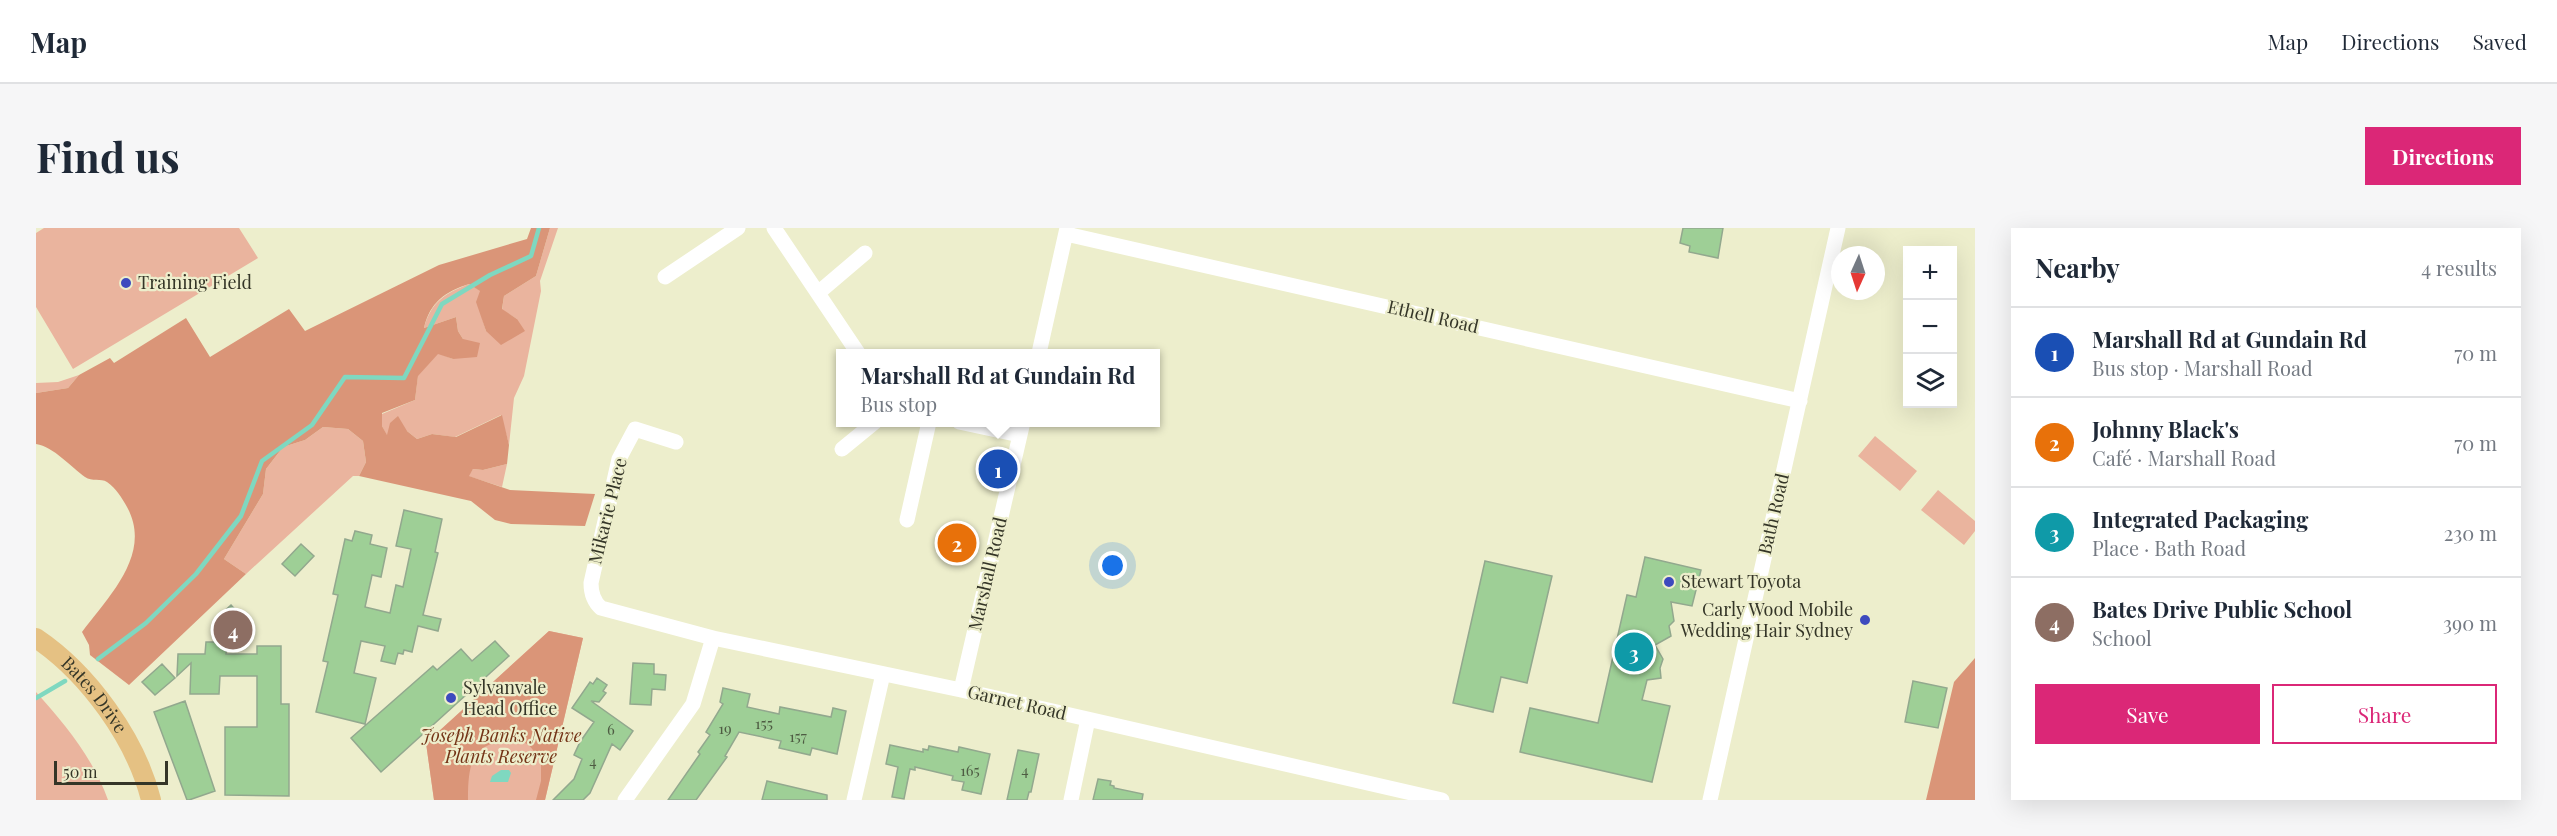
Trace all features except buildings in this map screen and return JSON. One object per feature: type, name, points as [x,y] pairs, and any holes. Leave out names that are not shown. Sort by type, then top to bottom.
[{"type":"main road","name":"Bates Drive","points":[[36,638],[79,673],[106,709],[129,745],[148,787],[151,800]]},
{"type":"street","points":[[665,277],[738,228]]},
{"type":"street","points":[[774,228],[855,349]]},
{"type":"street","name":"Bath Road","points":[[1710,800],[1838,228]]},
{"type":"street","points":[[1040,349],[1067,231]]},
{"type":"street","name":"Ethell Road","points":[[1067,231],[1800,400]]},
{"type":"street","points":[[818,293],[865,253]]},
{"type":"street","points":[[842,449],[870,427]]},
{"type":"street","points":[[907,520],[928,427]]},
{"type":"street","points":[[1000,427],[1021,429]]},
{"type":"street","name":"Mikarie Place","points":[[595,603],[591,592],[592,573],[619,459],[635,429],[676,442]]},
{"type":"street","name":"Marshall Road","points":[[961,690],[1021,429]]},
{"type":"street","name":"Garnet Road","points":[[595,603],[610,612],[713,638],[961,690],[1442,800]]},
{"type":"street","points":[[625,800],[693,704],[713,638]]},
{"type":"street","points":[[854,800],[883,674]]},
{"type":"street","points":[[1071,800],[1088,719]]},
{"type":"green space","name":"Training Field","points":[[44,228],[239,228],[258,258],[73,369],[36,307],[36,233]]},
{"type":"green space","points":[[550,228],[558,228],[540,281],[541,291],[524,376],[514,398],[509,445],[501,415],[455,437],[432,434],[417,439],[407,431],[387,436],[382,426],[382,414],[415,400],[418,375],[438,353],[453,359],[463,339],[458,331],[456,317],[424,328],[435,305],[446,295],[469,284],[481,291],[482,318],[486,331],[517,319],[502,310],[504,296],[536,276]]},
{"type":"green space","points":[[79,375],[68,388],[36,393],[36,383],[58,382]]},
{"type":"green space","points":[[323,427],[348,429],[363,441],[366,462],[359,476],[353,476],[246,574],[224,559],[263,494],[266,469],[283,447],[305,440]]},
{"type":"green space","points":[[1875,436],[1917,471],[1900,491],[1858,456]]},
{"type":"green space","points":[[507,464],[502,487],[468,476],[473,469],[483,470]]},
{"type":"green space","points":[[1938,490],[1975,521],[1975,531],[1964,545],[1921,510]]},
{"type":"green space","name":"Joseph Banks Native Plants Reserve","points":[[549,631],[583,638],[545,800],[434,800],[426,743]]},
{"type":"green space","points":[[36,692],[77,742],[108,800],[36,800]]},
{"type":"shaded area","points":[[531,228],[550,228],[536,276],[504,296],[502,309],[517,319],[525,331],[501,345],[486,331],[476,302],[480,291],[469,284],[446,295],[430,311],[424,328],[456,317],[458,331],[463,339],[480,343],[477,357],[453,359],[438,354],[418,376],[415,400],[382,413],[382,426],[387,435],[390,423],[398,416],[407,431],[417,439],[432,434],[456,437],[502,415],[509,445],[507,464],[483,470],[473,469],[469,476],[510,490],[595,494],[585,526],[511,524],[495,520],[471,501],[359,476],[366,462],[363,441],[348,429],[323,427],[305,440],[283,447],[266,469],[263,494],[224,559],[246,574],[129,685],[90,655],[89,645],[82,632],[124,574],[135,541],[134,524],[127,507],[110,484],[88,478],[56,453],[36,444],[36,393],[68,388],[79,375],[110,358],[114,363],[186,318],[210,357],[289,309],[305,331],[439,265],[527,239]]},
{"type":"shaded area","name":"Joseph Banks Native Plants Reserve","points":[[549,631],[583,638],[545,800],[536,800],[541,781],[541,760],[527,744],[518,741],[504,741],[483,748],[474,758],[469,773],[468,800],[434,800],[426,743]]},
{"type":"shaded area","points":[[1975,658],[1975,800],[1926,800],[1954,682]]},
{"type":"water","points":[[501,770],[509,770],[511,773],[508,782],[490,782],[492,776]]},
{"type":"waterway","points":[[98,659],[146,623],[196,574],[241,516],[262,461],[312,425],[345,377],[404,378],[442,304],[490,275],[531,256],[539,228]]},
{"type":"waterway","points":[[36,698],[65,681]]},
{"type":"place","name":"Training Field","points":[[126,283]]},
{"type":"place","name":"Marshall Rd at Gundain Rd","points":[[998,469]]},
{"type":"place","name":"Johnny Black's","points":[[957,543]]},
{"type":"place","name":"Stewart Toyota","points":[[1669,582]]},
{"type":"place","name":"Carly Wood Mobile Wedding Hair Sydney","points":[[1865,620]]},
{"type":"place","name":"Bates Drive Public School","points":[[233,630]]},
{"type":"place","name":"Integrated Packaging","points":[[1634,652]]},
{"type":"place","name":"Sylvanvale Head Office","points":[[451,698]]}]
